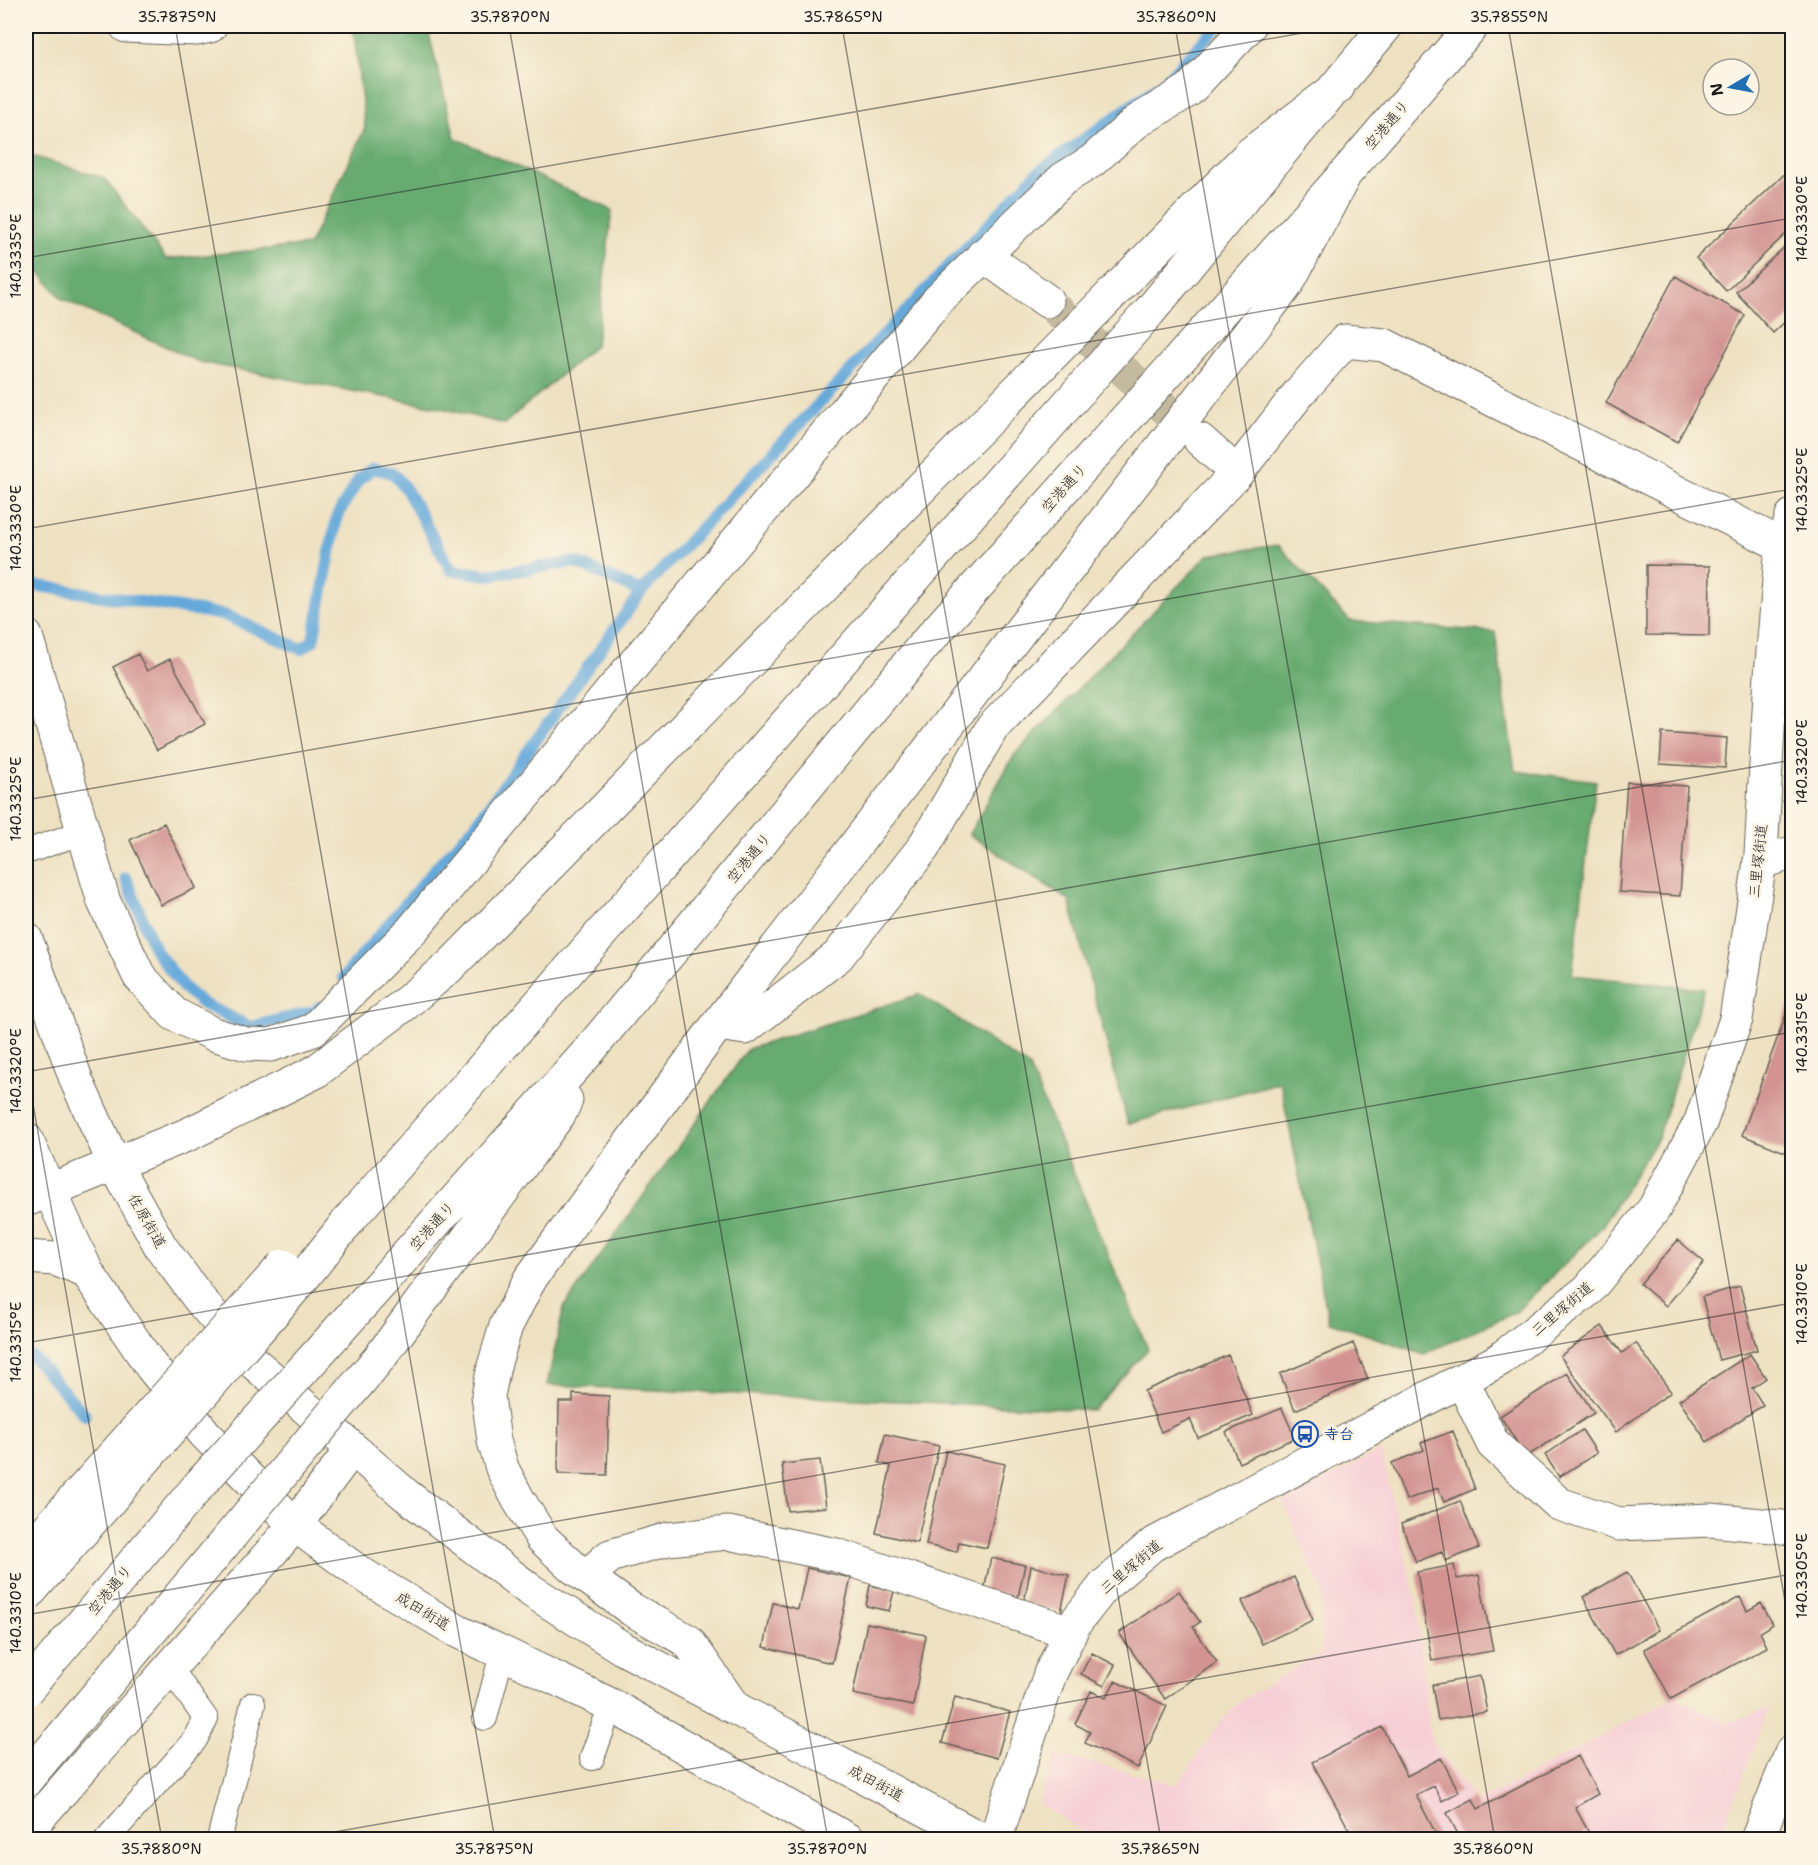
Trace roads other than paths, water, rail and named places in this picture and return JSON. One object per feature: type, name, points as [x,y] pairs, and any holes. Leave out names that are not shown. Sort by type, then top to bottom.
[{"type":"main road","points":[[126,26],[197,29],[210,26]]},
{"type":"main road","points":[[26,636],[104,902],[139,976],[174,1014],[213,1034],[246,1044],[271,1045],[313,1030],[412,930],[939,298],[1062,179],[1092,161],[1136,122],[1189,90],[1249,26]]},
{"type":"main road","points":[[26,1553],[290,1275],[353,1215],[1142,321],[1338,87],[1386,26]]},
{"type":"main road","name":"空港通り","points":[[26,1690],[256,1421],[588,1052],[924,645],[1345,174],[1472,26]]},
{"type":"main road","points":[[37,1195],[189,1134],[315,1072],[400,1008],[449,967],[1250,154],[1338,87]]},
{"type":"main road","points":[[733,1706],[688,1641],[631,1609],[586,1577],[542,1538],[502,1468],[494,1441],[488,1396],[506,1326],[530,1279],[718,1024],[1287,284],[1345,174]]},
{"type":"main road","points":[[983,255],[1047,301]]},
{"type":"main road","points":[[718,1024],[745,1028],[838,956],[923,848],[992,728],[1237,473],[1299,393],[1345,342],[1384,345],[1788,531]]},
{"type":"main road","points":[[1200,440],[1237,473]]},
{"type":"main road","name":"三里塚街道","points":[[995,1839],[1050,1674],[1070,1632],[1105,1586],[1152,1545],[1498,1360],[1588,1290],[1654,1209],[1701,1120],[1736,1019],[1760,862],[1784,620],[1788,531]]},
{"type":"main road","points":[[1760,862],[1792,853]]},
{"type":"main road","name":"佐原街道","points":[[26,939],[77,1082],[115,1165],[161,1247],[200,1300],[253,1362],[351,1450]]},
{"type":"main road","points":[[26,1780],[381,1356],[560,1113],[588,1052]]},
{"type":"main road","points":[[26,1139],[37,1195],[87,1272]]},
{"type":"main road","points":[[26,1257],[55,1259],[87,1272]]},
{"type":"main road","name":"成田街道","points":[[87,1272],[151,1366],[205,1434],[295,1525],[360,1573],[457,1631],[611,1705],[848,1839]]},
{"type":"main road","points":[[26,1596],[215,1379],[290,1275]]},
{"type":"main road","points":[[1462,1380],[1493,1444],[1559,1504],[1619,1524],[1711,1520],[1792,1528]]},
{"type":"main road","points":[[26,1832],[295,1525],[351,1450]]},
{"type":"main road","name":"成田街道","points":[[351,1450],[530,1590],[622,1648],[983,1839]]},
{"type":"main road","points":[[586,1577],[610,1556],[668,1539],[728,1533],[836,1555],[1070,1632]]},
{"type":"main road","points":[[1757,1839],[1792,1751]]},
{"type":"lane","points":[[26,852],[83,832]]},
{"type":"lane","points":[[484,1718],[502,1654]]},
{"type":"lane","points":[[106,1839],[195,1740],[206,1719],[170,1668]]},
{"type":"lane","points":[[219,1839],[253,1704]]},
{"type":"lane","points":[[592,1758],[611,1705]]},
{"type":"waterway","points":[[344,977],[439,864],[475,826],[641,592],[1037,173],[1163,83],[1218,26]]},
{"type":"waterway","points":[[26,581],[26,584],[224,615],[301,649],[313,641],[337,516],[359,479],[373,468],[393,473],[406,489],[451,570],[488,575],[575,562],[641,592]]},
{"type":"waterway","points":[[126,878],[155,950],[184,988],[203,1004],[250,1027],[316,1011],[319,1007]]},
{"type":"waterway","points":[[26,1355],[34,1358],[85,1415]]},
{"type":"tunnel","points":[[1047,301],[1200,440]]},
{"type":"place","name":"寺台","points":[[1305,1434]]}]
